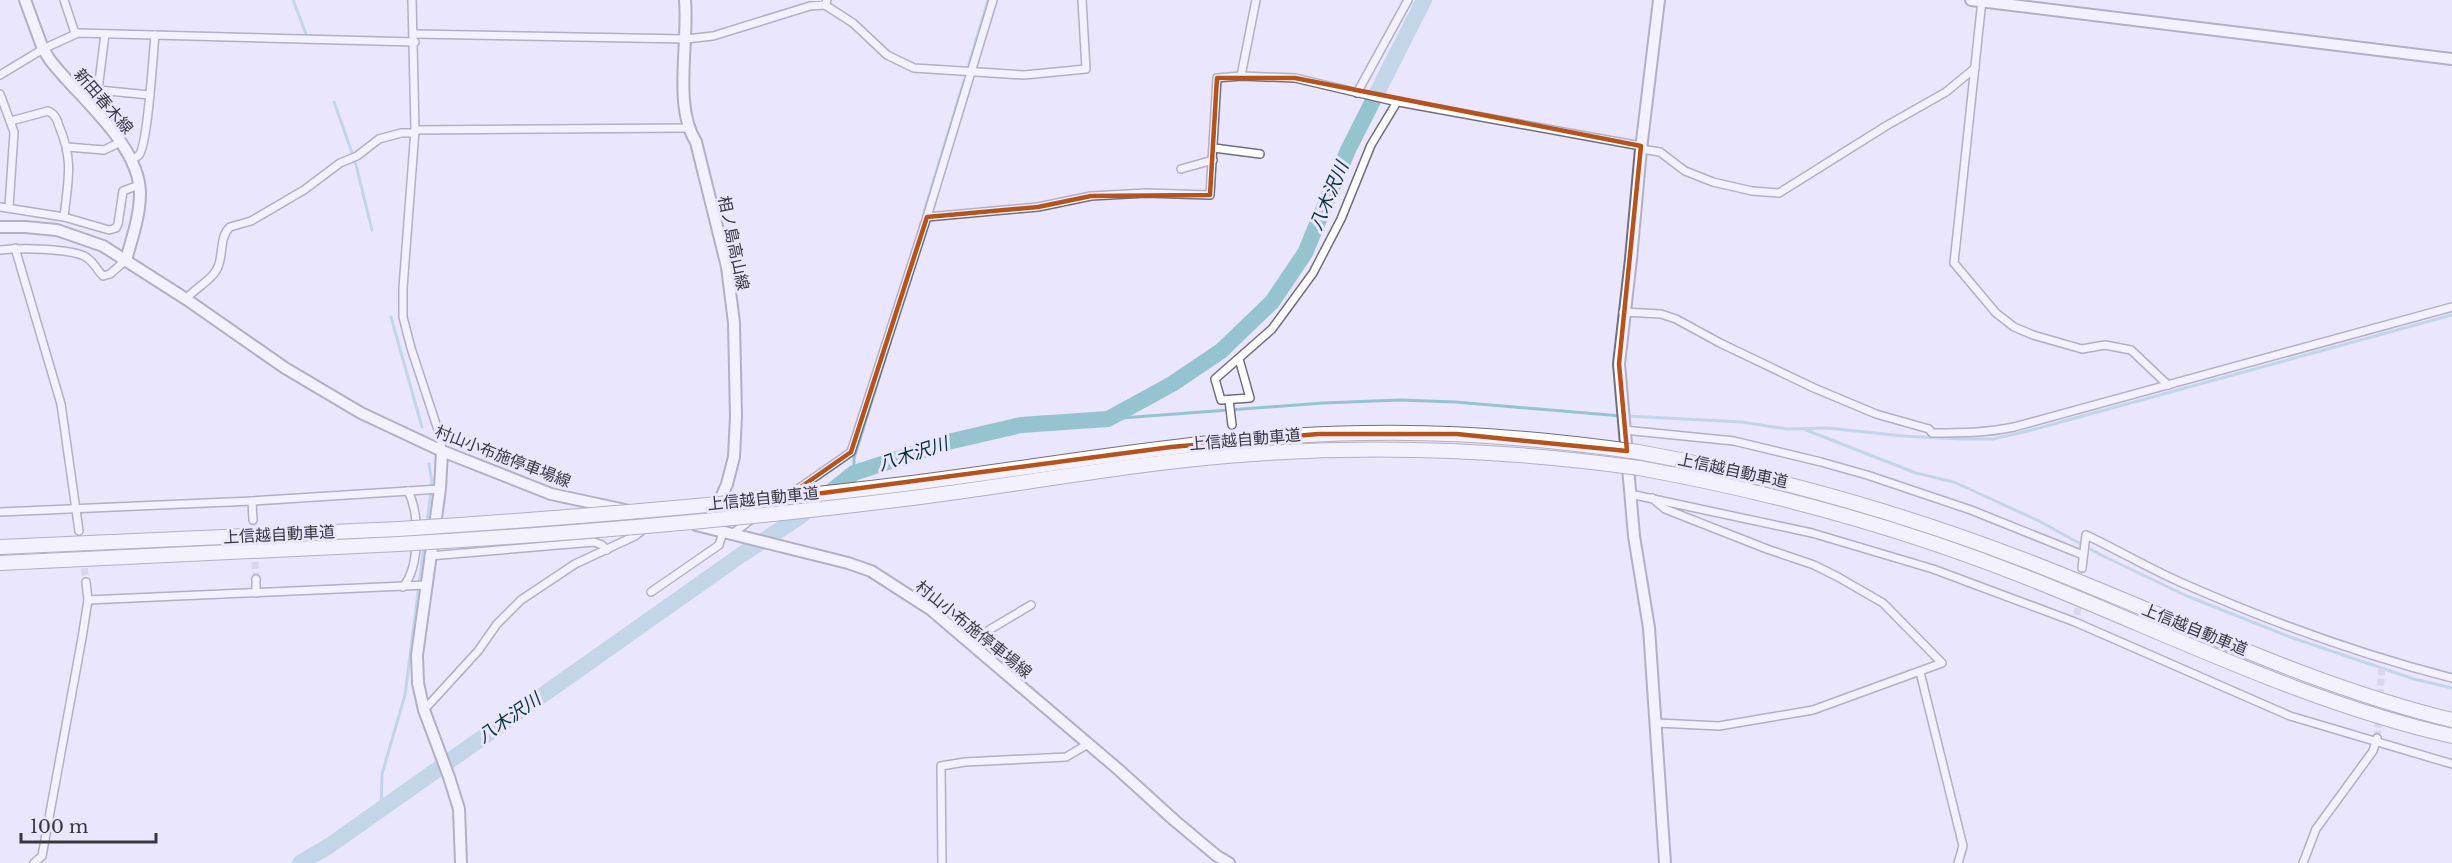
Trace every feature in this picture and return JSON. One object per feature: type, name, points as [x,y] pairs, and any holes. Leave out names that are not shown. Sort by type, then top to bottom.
[{"type":"highway","name":"上信越自動車道","points":[[0,547],[399,529],[586,516],[759,501],[965,476],[1171,447],[1269,437],[1365,433],[1457,434],[1548,440],[1638,452],[1759,476],[1869,505],[2030,561],[2326,682],[2409,709],[2452,720]]},
{"type":"highway","name":"上信越自動車道","points":[[0,563],[399,544],[588,531],[846,506],[1173,462],[1365,448],[1456,450],[1547,457],[1640,468],[1774,495],[1887,527],[2024,576],[2322,697],[2452,736]]},
{"type":"main road","name":"新田春木線","points":[[26,0],[43,49],[64,77],[121,142],[131,160],[139,185],[138,220],[126,261]]},
{"type":"main road","name":"相ノ島高山線","points":[[686,0],[683,80],[687,128],[696,142],[728,267],[734,323],[736,417],[734,457],[727,484],[708,527]]},
{"type":"main road","points":[[1659,0],[1619,364],[1630,479],[1629,494],[1649,628],[1665,863]]},
{"type":"main road","points":[[1978,0],[2452,58]]},
{"type":"main road","name":"村山小布施停車場線","points":[[0,227],[46,228],[68,233],[103,246],[186,299],[285,368],[361,413],[442,451],[551,494],[708,527],[813,553],[870,572],[930,609],[1217,856],[1229,863]]},
{"type":"main road","points":[[442,451],[434,490],[429,556],[422,586],[417,655],[418,683],[423,710],[459,809],[461,863]]},
{"type":"street","points":[[64,0],[75,33]]},
{"type":"street","points":[[412,0],[415,38],[415,131],[403,288],[404,317],[411,348],[440,436],[442,451]]},
{"type":"street","points":[[651,592],[719,545],[731,533],[851,452],[927,217],[993,0]]},
{"type":"street","points":[[0,75],[75,33],[686,39],[713,36],[826,2],[853,23],[887,55],[914,68],[1024,75],[1086,69],[1082,0]]},
{"type":"street","points":[[1241,76],[1256,0]]},
{"type":"street","points":[[1357,93],[1408,0]]},
{"type":"street","points":[[1978,0],[1974,68],[1954,262],[1996,313],[2014,327],[2082,349],[2105,345],[2131,350],[2168,385]]},
{"type":"street","points":[[105,34],[99,90],[150,95]]},
{"type":"street","points":[[131,160],[138,156],[142,147],[150,95],[155,35]]},
{"type":"street","points":[[927,217],[1038,207],[1092,196],[1146,193],[1210,195],[1217,78],[1241,76],[1295,78],[1395,101],[1641,148],[1660,152],[1685,171],[1713,183],[1752,191],[1779,193],[1886,126],[1946,92],[1974,68]]},
{"type":"street","points":[[0,94],[11,121],[14,143],[9,207]]},
{"type":"street","points":[[1239,359],[1250,398],[1221,400],[1215,379],[1272,330],[1313,273],[1341,219],[1371,145],[1395,101]]},
{"type":"street","points":[[11,121],[43,112],[53,112],[70,159],[64,217]]},
{"type":"street","points":[[186,299],[192,291],[214,275],[219,264],[224,237],[230,227],[256,218],[304,190],[340,163],[354,157],[379,139],[415,131],[687,128]]},
{"type":"street","points":[[67,147],[104,150],[121,142]]},
{"type":"street","points":[[1214,148],[1260,154]]},
{"type":"street","points":[[1181,169],[1213,160]]},
{"type":"street","points":[[0,207],[64,217],[105,231],[118,224],[123,191],[139,185]]},
{"type":"street","points":[[15,248],[61,404],[78,509],[79,531]]},
{"type":"street","points":[[0,250],[15,248],[84,256],[94,263],[96,270],[103,276],[110,274],[126,261]]},
{"type":"street","points":[[1623,312],[1661,314],[1676,319],[1814,388],[1876,414],[1929,429],[1932,433],[1988,433],[2452,307]]},
{"type":"street","points":[[1229,400],[1232,425]]},
{"type":"street","points":[[1624,427],[1734,441],[1821,462],[1971,510],[2083,555]]},
{"type":"street","points":[[0,512],[434,490]]},
{"type":"street","points":[[403,586],[412,572],[414,561],[416,514],[408,491]]},
{"type":"street","points":[[1629,494],[1812,533],[1933,569],[2076,619],[2290,716],[2452,764]]},
{"type":"street","points":[[1650,497],[1665,509],[1708,527],[1814,565],[1883,603],[1942,663],[1813,710],[1719,726],[1657,723]]},
{"type":"street","points":[[252,501],[253,520]]},
{"type":"street","points":[[423,710],[449,684],[478,651],[497,624],[521,600],[575,564],[635,536],[659,517]]},
{"type":"street","points":[[2082,568],[2086,535],[2189,586],[2293,629],[2382,663],[2452,678]]},
{"type":"street","points":[[429,556],[594,542],[607,550]]},
{"type":"street","points":[[256,579],[256,593]]},
{"type":"street","points":[[34,863],[42,856],[88,600],[86,582]]},
{"type":"street","points":[[88,600],[422,586]]},
{"type":"street","points":[[974,648],[988,630],[1031,605]]},
{"type":"street","points":[[1920,672],[1963,846],[1958,863]]},
{"type":"street","points":[[2303,863],[2316,829],[2362,766],[2376,740]]},
{"type":"street","points":[[942,863],[942,766],[965,762],[1066,757],[1088,744]]},
{"type":"highlighted area","points":[[1217,78],[1295,78],[1641,146],[1619,364],[1627,451],[1457,434],[1318,434],[1171,447],[785,498],[851,452],[927,217],[1038,207],[1091,196],[1210,195]]},
{"type":"waterway","points":[[293,0],[306,34]]},
{"type":"waterway","points":[[969,64],[988,0]]},
{"type":"waterway","name":"八木沢川","points":[[300,863],[329,846],[741,555],[798,518],[854,473],[952,441],[1021,425],[1108,419],[1172,384],[1221,351],[1272,302],[1305,253],[1348,150],[1424,0]]},
{"type":"waterway","points":[[924,212],[964,81]]},
{"type":"waterway","points":[[334,102],[355,161],[372,230]]},
{"type":"waterway","points":[[917,238],[921,222]]},
{"type":"waterway","points":[[1627,416],[1742,422],[1787,429],[1828,428],[1903,436],[1993,439],[2452,315]]},
{"type":"waterway","points":[[391,317],[422,427]]},
{"type":"waterway","points":[[854,473],[854,458],[890,343]]},
{"type":"waterway","points":[[1108,419],[1323,403],[1400,400],[1455,402],[1621,416]]},
{"type":"waterway","points":[[1806,430],[1916,473],[1954,482],[2039,521],[2101,555],[2187,596],[2290,637],[2414,679],[2452,688]]},
{"type":"waterway","points":[[427,522],[432,483],[429,464]]},
{"type":"waterway","points":[[381,808],[382,774],[405,695],[424,546]]},
{"type":"tunnel","points":[[253,520],[256,579]]},
{"type":"tunnel","points":[[83,558],[86,582]]},
{"type":"tunnel","points":[[2077,615],[2082,568]]},
{"type":"tunnel","points":[[2377,738],[2382,665]]}]
